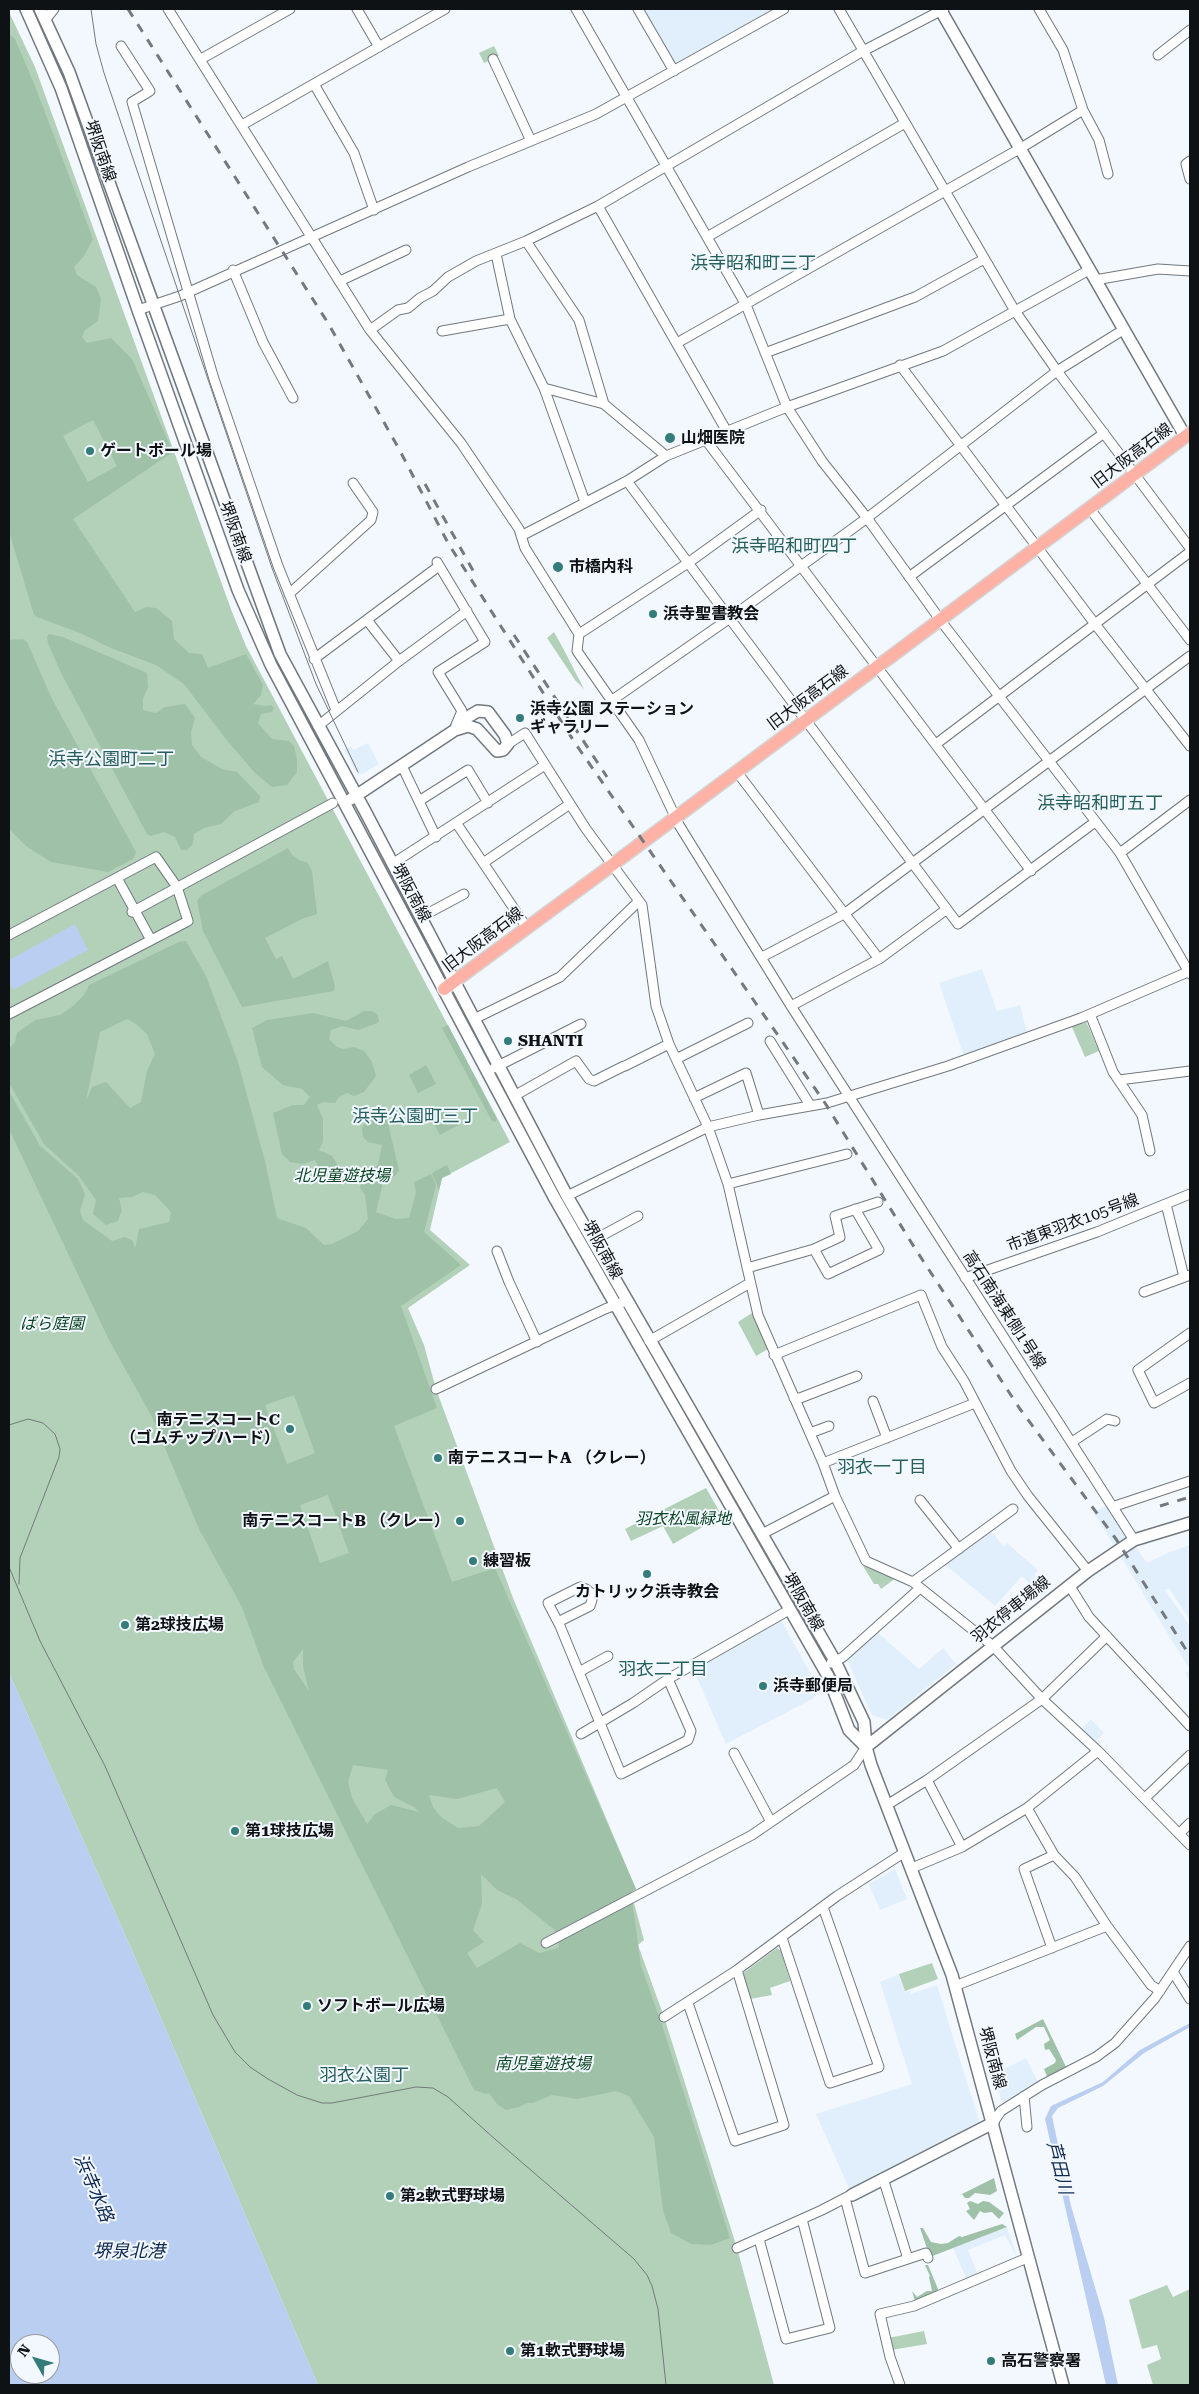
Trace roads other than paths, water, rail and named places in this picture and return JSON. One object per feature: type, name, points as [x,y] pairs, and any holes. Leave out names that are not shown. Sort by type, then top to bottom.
[{"type":"main road","name":"堺阪南線","points":[[26,9],[61,88],[138,310],[252,625],[279,681],[339,803],[450,985],[474,1019],[567,1196],[762,1534],[864,1722],[866,1747],[952,1975],[1062,2385]]},
{"type":"main road","points":[[941,9],[1123,330],[1189,438]]},
{"type":"main road","name":"堺阪南線","points":[[43,14],[69,72],[271,633],[318,726],[421,917],[488,1072],[554,1197],[828,1676],[849,1730],[866,1747]]},
{"type":"main road","name":"旧大阪高石線","points":[[450,985],[1135,474],[1189,438]]},
{"type":"main road","points":[[339,803],[357,796],[455,730],[468,726],[477,729],[497,751],[503,750],[508,744],[505,735],[486,710],[474,713],[461,721],[455,730]]},
{"type":"main road","name":"羽衣停車場線","points":[[866,1747],[1088,1571],[1134,1540],[1190,1523]]},
{"type":"main road","points":[[848,2197],[993,2123]]},
{"type":"street","points":[[43,14],[54,9]]},
{"type":"street","points":[[168,9],[370,330],[462,443],[519,529],[533,562],[579,634],[688,563],[761,510]]},
{"type":"street","points":[[201,59],[290,9]]},
{"type":"street","points":[[357,9],[379,47]]},
{"type":"street","points":[[242,125],[446,9]]},
{"type":"street","points":[[567,1196],[708,1127],[850,1096],[948,1066],[1090,1014],[1190,972],[1120,853],[940,619],[867,518],[822,461],[786,407],[746,305],[576,9]]},
{"type":"street","points":[[638,9],[674,71]]},
{"type":"street","points":[[138,310],[187,292],[233,270],[596,114],[784,9]]},
{"type":"street","points":[[839,9],[1015,311],[1057,371],[1190,548]]},
{"type":"street","points":[[370,330],[398,310],[408,308],[420,298],[433,291],[448,277],[476,261],[526,242],[598,206],[863,51],[941,9]]},
{"type":"street","points":[[1039,9],[1063,50],[1083,110],[1099,140],[1108,174]]},
{"type":"street","points":[[1158,55],[1190,30]]},
{"type":"street","points":[[122,46],[150,91],[132,102],[214,379],[289,594],[336,710]]},
{"type":"street","points":[[493,59],[531,141]]},
{"type":"street","points":[[314,84],[354,153],[374,210]]},
{"type":"street","points":[[677,343],[1021,148],[1083,110]]},
{"type":"street","points":[[707,237],[905,123]]},
{"type":"street","points":[[1190,161],[1186,164],[1190,179]]},
{"type":"street","points":[[598,206],[726,430]]},
{"type":"street","points":[[526,242],[579,320],[604,404]]},
{"type":"street","points":[[340,281],[406,250]]},
{"type":"street","points":[[496,254],[510,319],[544,388],[585,502]]},
{"type":"street","points":[[765,353],[915,297],[984,259]]},
{"type":"street","points":[[521,536],[627,481],[666,456],[786,407],[943,351],[1015,311],[1092,275],[1158,269],[1190,271]]},
{"type":"street","points":[[233,270],[263,342],[293,398]]},
{"type":"street","points":[[442,331],[510,319]]},
{"type":"street","points":[[611,701],[730,618],[867,518],[1057,371],[1123,330]]},
{"type":"street","points":[[900,366],[1095,624],[1190,746]]},
{"type":"street","points":[[544,388],[604,404],[666,456]]},
{"type":"street","points":[[909,577],[1104,433]]},
{"type":"street","points":[[705,439],[761,510],[1031,871]]},
{"type":"street","points":[[627,481],[958,924],[1096,822]]},
{"type":"street","points":[[289,594],[371,520],[372,512],[352,483]]},
{"type":"street","points":[[1090,509],[1190,640]]},
{"type":"street","points":[[936,744],[1190,552]]},
{"type":"street","points":[[314,659],[438,564],[485,642],[438,672],[462,711],[455,730]]},
{"type":"street","points":[[318,726],[399,660],[467,611]]},
{"type":"street","points":[[367,620],[399,660]]},
{"type":"street","name":"高石南海東側1号線","points":[[579,634],[577,651],[639,740],[675,818],[791,1006],[1114,1506],[1134,1540]]},
{"type":"street","points":[[762,957],[844,914],[1190,656]]},
{"type":"street","points":[[508,744],[525,733],[570,804],[642,905],[656,1006],[669,1044],[708,1127],[728,1184],[758,1315],[823,1463],[835,1496],[866,1561],[916,1585],[993,1646],[1042,1699],[1098,1751],[1190,1845]]},
{"type":"street","points":[[392,864],[457,824],[545,765]]},
{"type":"street","points":[[402,766],[436,837]]},
{"type":"street","points":[[420,801],[468,770],[488,803]]},
{"type":"street","points":[[737,772],[879,959]]},
{"type":"street","points":[[1120,853],[1190,800]]},
{"type":"street","points":[[133,911],[339,803]]},
{"type":"street","points":[[483,863],[570,804]]},
{"type":"street","points":[[457,824],[527,928]]},
{"type":"street","points":[[9,935],[156,857],[177,887],[188,920],[9,1014]]},
{"type":"street","points":[[117,878],[133,911],[151,940]]},
{"type":"street","points":[[421,917],[464,894]]},
{"type":"street","points":[[474,1019],[560,977],[640,901]]},
{"type":"street","points":[[791,1006],[879,959],[947,909]]},
{"type":"street","points":[[1090,1014],[1113,1072],[1142,1115],[1150,1151]]},
{"type":"street","points":[[676,1059],[748,1023]]},
{"type":"street","points":[[488,1072],[581,1024]]},
{"type":"street","points":[[770,1041],[810,1105]]},
{"type":"street","points":[[514,1096],[576,1061],[589,1079],[594,1081],[669,1044]]},
{"type":"street","points":[[1119,1080],[1190,1071]]},
{"type":"street","points":[[694,1098],[746,1073],[759,1115]]},
{"type":"street","points":[[728,1184],[847,1154]]},
{"type":"street","name":"市道東羽衣105号線","points":[[966,1278],[1097,1232],[1190,1194]]},
{"type":"street","points":[[747,1268],[814,1249],[840,1237],[835,1216],[878,1202]]},
{"type":"street","points":[[1144,1292],[1187,1276],[1166,1204]]},
{"type":"street","points":[[814,1249],[828,1274],[879,1250],[855,1209]]},
{"type":"street","points":[[592,1241],[638,1216]]},
{"type":"street","points":[[497,1251],[537,1342]]},
{"type":"street","points":[[649,1340],[750,1283]]},
{"type":"street","points":[[774,1355],[921,1295],[942,1347],[975,1403],[1011,1471],[1028,1496],[1088,1571]]},
{"type":"street","points":[[436,1389],[605,1309],[626,1301]]},
{"type":"street","points":[[1190,1333],[1138,1370],[1154,1403],[1190,1384]]},
{"type":"street","points":[[794,1398],[800,1398],[841,1378],[857,1376]]},
{"type":"street","points":[[873,1401],[888,1438]]},
{"type":"street","points":[[823,1463],[975,1403]]},
{"type":"street","points":[[1072,1442],[1107,1419],[1115,1421]]},
{"type":"street","points":[[810,1433],[830,1426]]},
{"type":"street","points":[[1114,1506],[1190,1481]]},
{"type":"street","points":[[762,1534],[835,1496]]},
{"type":"street","points":[[920,1500],[959,1549]]},
{"type":"street","points":[[833,1662],[843,1657],[916,1585],[959,1549],[1013,1509]]},
{"type":"street","points":[[1069,1585],[1089,1617],[1190,1726]]},
{"type":"street","points":[[558,1622],[590,1606],[592,1600],[591,1593],[580,1587],[548,1603],[558,1622],[621,1774],[688,1740],[691,1731],[668,1679]]},
{"type":"street","points":[[580,1734],[668,1679],[789,1610]]},
{"type":"street","points":[[887,1805],[928,1780],[1042,1699],[1107,1636]]},
{"type":"street","points":[[579,1672],[608,1656]]},
{"type":"street","points":[[546,1943],[710,1858],[771,1822],[854,1765],[866,1747]]},
{"type":"street","points":[[912,1868],[962,1847],[1027,1808],[1098,1751]]},
{"type":"street","points":[[734,1753],[771,1822]]},
{"type":"street","points":[[1145,1798],[1190,1755]]},
{"type":"street","points":[[928,1780],[962,1847]]},
{"type":"street","points":[[1027,1808],[1054,1855],[1075,1877],[1107,1926],[1151,1985],[1160,1991]]},
{"type":"street","points":[[1179,1834],[1190,1823]]},
{"type":"street","points":[[664,2017],[737,1970],[823,1907],[905,1852]]},
{"type":"street","points":[[1052,1948],[1024,1869],[1054,1855]]},
{"type":"street","points":[[782,1938],[830,2083],[880,2067],[823,1907]]},
{"type":"street","points":[[960,1984],[1107,1926]]},
{"type":"street","points":[[993,2123],[1001,2110],[1096,2057],[1115,2043],[1134,2024],[1160,1991],[1190,1946]]},
{"type":"street","points":[[688,2003],[735,2141],[784,2125],[737,1970]]},
{"type":"street","points":[[1173,1972],[1190,1999]]},
{"type":"street","points":[[1024,2096],[1027,2126]]},
{"type":"street","points":[[883,2178],[908,2259]]},
{"type":"street","points":[[737,2248],[848,2197],[864,2273],[926,2253],[928,2258]]},
{"type":"street","points":[[760,2238],[786,2339],[830,2328],[802,2219]]},
{"type":"street","points":[[900,2385],[890,2357],[880,2314],[914,2306],[1027,2258]]},
{"type":"water","points":[[75,924],[88,950],[13,990],[9,981],[9,960]]},
{"type":"water","name":"堺泉北港","points":[[9,1673],[130,1946],[318,2385],[9,2385]]},
{"type":"water","name":"芦田川","points":[[1190,2023],[1190,2027],[1144,2053],[1103,2086],[1058,2108],[1052,2116],[1071,2206],[1104,2318],[1118,2385],[1106,2385],[1045,2119],[1051,2106],[1103,2082],[1140,2050]]},
{"type":"tram line","points":[[91,9],[96,44],[104,73],[272,568],[316,684],[358,772]]},
{"type":"tram line","points":[[9,1425],[28,1419],[43,1423],[55,1434],[60,1449],[59,1457],[20,1558],[19,1584]]},
{"type":"tram line","points":[[9,1567],[40,1641],[105,1766],[213,2015],[235,2052],[250,2067],[268,2079],[297,2095],[322,2103],[332,2103],[416,2087],[433,2088],[448,2097],[496,2140]]},
{"type":"tram line","points":[[496,2140],[634,2259],[647,2275],[658,2309],[666,2385]]},
{"type":"railway","points":[[128,9],[328,323],[399,449],[448,543],[575,743],[825,1103],[916,1250],[1020,1409],[1116,1539],[1190,1656]]},
{"type":"railway","points":[[425,484],[476,576]]},
{"type":"railway","points":[[514,635],[607,777]]},
{"type":"railway","points":[[1160,1506],[1190,1497]]},
{"type":"place","name":"山畑医院","points":[[670,438]]},
{"type":"place","name":"ゲートボール場","points":[[90,451]]},
{"type":"place","name":"市橋内科","points":[[558,567]]},
{"type":"place","name":"浜寺聖書教会","points":[[653,614]]},
{"type":"place","name":"浜寺公園 ステーション ギャラリー","points":[[520,718]]},
{"type":"place","name":"SHANTI","points":[[508,1041]]},
{"type":"place","name":"南テニスコートC （ゴムチップハード）","points":[[290,1429]]},
{"type":"place","name":"南テニスコートA （クレー）","points":[[438,1458]]},
{"type":"place","name":"南テニスコートB （クレー）","points":[[460,1521]]},
{"type":"place","name":"練習板","points":[[473,1561]]},
{"type":"place","name":"カトリック浜寺教会","points":[[647,1574]]},
{"type":"place","name":"第2球技広場","points":[[125,1625]]},
{"type":"place","name":"浜寺郵便局","points":[[763,1686]]},
{"type":"place","name":"第1球技広場","points":[[235,1831]]},
{"type":"place","name":"ソフトボール広場","points":[[307,2006]]},
{"type":"place","name":"第2軟式野球場","points":[[390,2196]]},
{"type":"place","name":"第1軟式野球場","points":[[510,2351]]},
{"type":"place","name":"高石警察署","points":[[991,2361]]},
{"type":"district","name":"浜寺昭和町三丁","points":[[753,264]]},
{"type":"district","name":"浜寺昭和町四丁","points":[[794,547]]},
{"type":"district","name":"浜寺公園町二丁","points":[[111,760]]},
{"type":"district","name":"浜寺昭和町五丁","points":[[1100,804]]},
{"type":"district","name":"浜寺公園町三丁","points":[[415,1117]]},
{"type":"district","name":"羽衣一丁目","points":[[882,1468]]},
{"type":"district","name":"羽衣二丁目","points":[[663,1670]]},
{"type":"district","name":"羽衣公園丁","points":[[364,2076]]},
{"type":"park label","name":"北児童遊技場","points":[[342,1176]]},
{"type":"park label","name":"ばら庭園","points":[[52,1324]]},
{"type":"park label","name":"羽衣松風緑地","points":[[683,1519]]},
{"type":"park label","name":"南児童遊技場","points":[[543,2064]]},
{"type":"water label","name":"浜寺水路","points":[[93,2188]]}]
